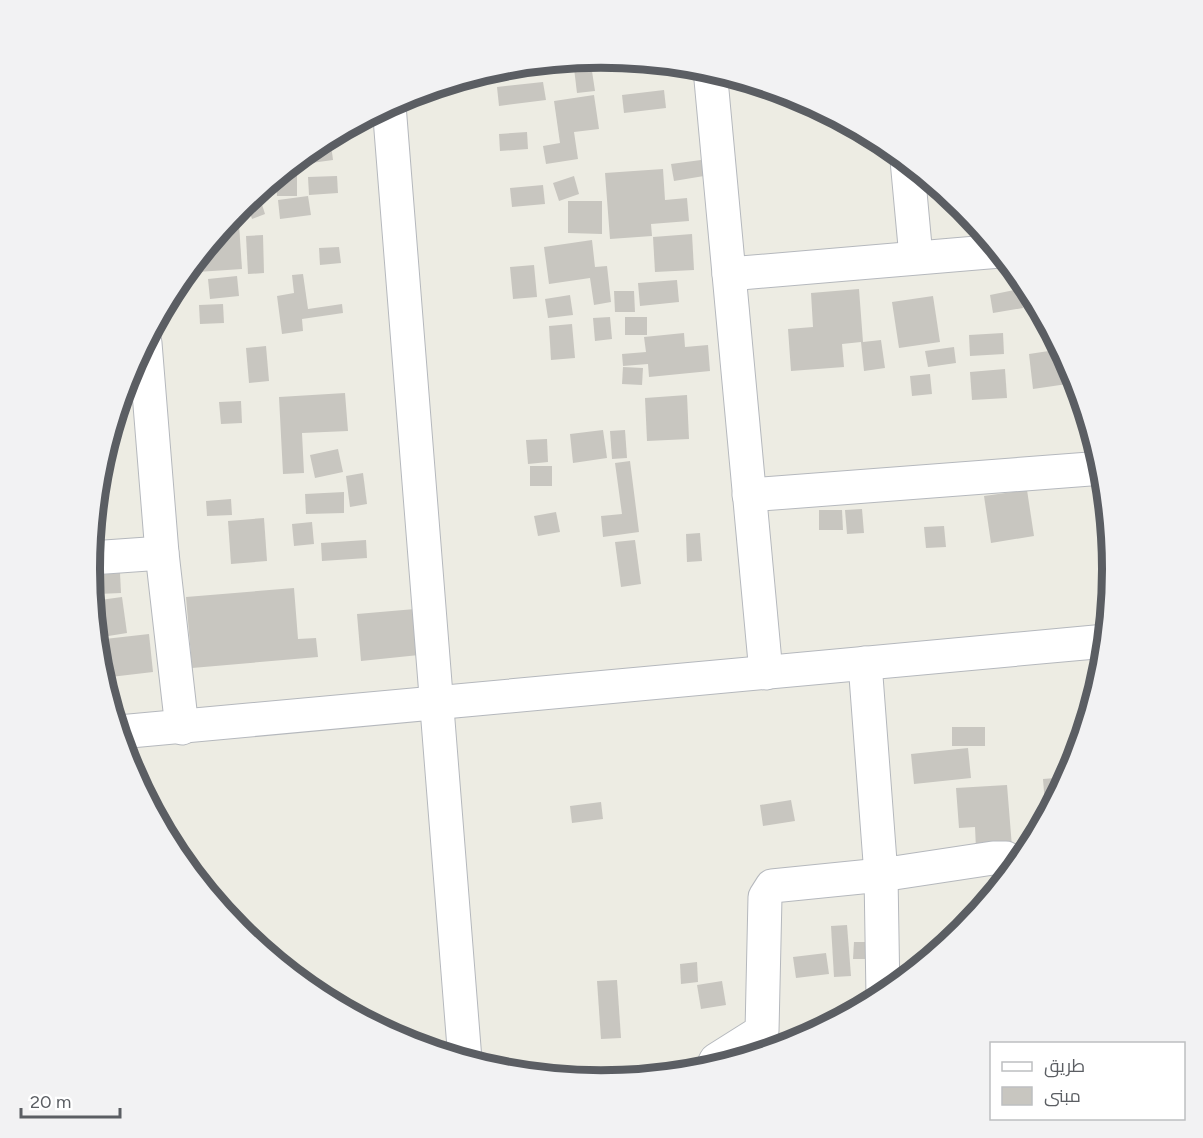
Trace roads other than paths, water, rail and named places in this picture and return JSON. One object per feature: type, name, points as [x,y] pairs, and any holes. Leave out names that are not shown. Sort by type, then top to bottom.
[{"type":"street","points":[[711,80],[766,673]]},
{"type":"street","points":[[391,114],[464,1051]]},
{"type":"street","points":[[908,172],[916,257]]},
{"type":"street","points":[[729,274],[990,252]]},
{"type":"street","points":[[146,359],[162,553],[182,728]]},
{"type":"street","points":[[749,495],[1093,469]]},
{"type":"street","points":[[100,557],[162,553]]},
{"type":"street","points":[[129,735],[1098,642]]},
{"type":"street","points":[[865,663],[880,875],[882,985]]},
{"type":"street","points":[[725,1055],[762,1031],[767,890],[772,886],[880,875],[993,858],[1006,858],[1009,861]]}]
